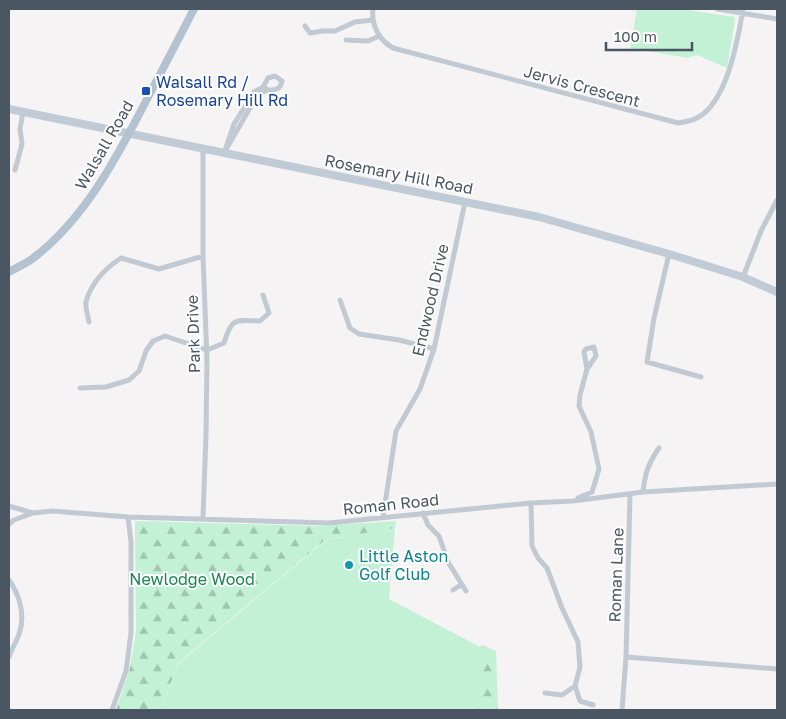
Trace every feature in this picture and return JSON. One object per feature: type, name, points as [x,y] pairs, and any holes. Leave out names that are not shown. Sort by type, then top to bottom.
[{"type":"main road","name":"Walsall Road","points":[[9,272],[31,260],[58,236],[95,190],[129,134],[194,9]]},
{"type":"main road","name":"Rosemary Hill Road","points":[[9,109],[539,217],[670,254],[743,278],[777,292]]},
{"type":"street","points":[[346,40],[368,41],[379,36],[372,20],[373,9]]},
{"type":"street","points":[[717,9],[742,11],[777,19]]},
{"type":"street","name":"Jervis Crescent","points":[[379,36],[387,44],[405,51],[678,123],[700,117],[716,99],[724,85],[732,64],[742,11]]},
{"type":"street","points":[[305,39],[310,33],[335,31],[356,22],[372,20]]},
{"type":"street","points":[[305,26],[310,33]]},
{"type":"street","points":[[224,153],[258,94],[266,88]]},
{"type":"street","points":[[15,170],[22,144],[20,129],[23,112]]},
{"type":"street","name":"Park Drive","points":[[203,149],[203,256],[207,350],[203,518]]},
{"type":"street","points":[[743,278],[762,231],[775,209],[777,200]]},
{"type":"street","name":"Endwood Drive","points":[[383,517],[396,432],[420,389],[434,349],[465,202]]},
{"type":"street","points":[[670,254],[654,318],[647,362],[701,377]]},
{"type":"street","points":[[89,322],[86,303],[94,285],[107,268],[121,258],[159,269],[203,256]]},
{"type":"street","points":[[80,388],[106,387],[129,380],[139,372],[146,351],[153,341],[165,336],[207,350],[224,343],[229,327],[239,320],[260,321],[269,313],[263,295]]},
{"type":"street","points":[[340,300],[350,328],[359,334],[399,340],[434,349]]},
{"type":"street","points":[[346,316],[352,313]]},
{"type":"street","points":[[573,501],[592,492],[599,469],[591,432],[580,406],[580,396],[587,369]]},
{"type":"street","points":[[643,492],[649,462],[659,448]]},
{"type":"street","name":"Roman Road","points":[[9,524],[14,520],[33,513],[52,512],[128,517],[329,523],[531,503],[573,501],[643,492],[777,484]]},
{"type":"street","name":"Roman Lane","points":[[622,710],[626,656],[630,495]]},
{"type":"street","points":[[531,503],[532,546],[538,558],[547,568],[562,608],[578,642],[580,667],[575,686],[580,701],[593,705]]},
{"type":"street","points":[[9,506],[33,513]]},
{"type":"street","points":[[423,513],[428,525],[440,536],[448,562],[466,591]]},
{"type":"street","points":[[112,710],[126,671],[131,633],[131,542],[128,517]]},
{"type":"street","points":[[9,580],[19,598],[21,630],[9,657]]},
{"type":"street","points":[[452,590],[461,585]]},
{"type":"street","points":[[626,656],[777,669]]},
{"type":"street","points":[[545,693],[562,694],[575,686]]},
{"type":"green space","points":[[637,9],[681,9],[734,17],[727,68],[697,55],[688,58],[630,48]]},
{"type":"green space","name":"Newlodge Wood","points":[[135,521],[319,526],[396,521],[395,528],[325,540],[178,663],[161,710],[116,710],[130,668],[136,631]]},
{"type":"green space","name":"Little Aston Golf Club","points":[[395,528],[389,599],[480,647],[494,676],[496,710],[161,710],[178,664],[326,540]]},
{"type":"green space","points":[[482,645],[496,651],[498,710],[477,710],[480,647]]},
{"type":"place","name":"Walsall Rd / Rosemary Hill Rd","points":[[146,91]]},
{"type":"place","name":"Little Aston Golf Club","points":[[349,565]]}]
